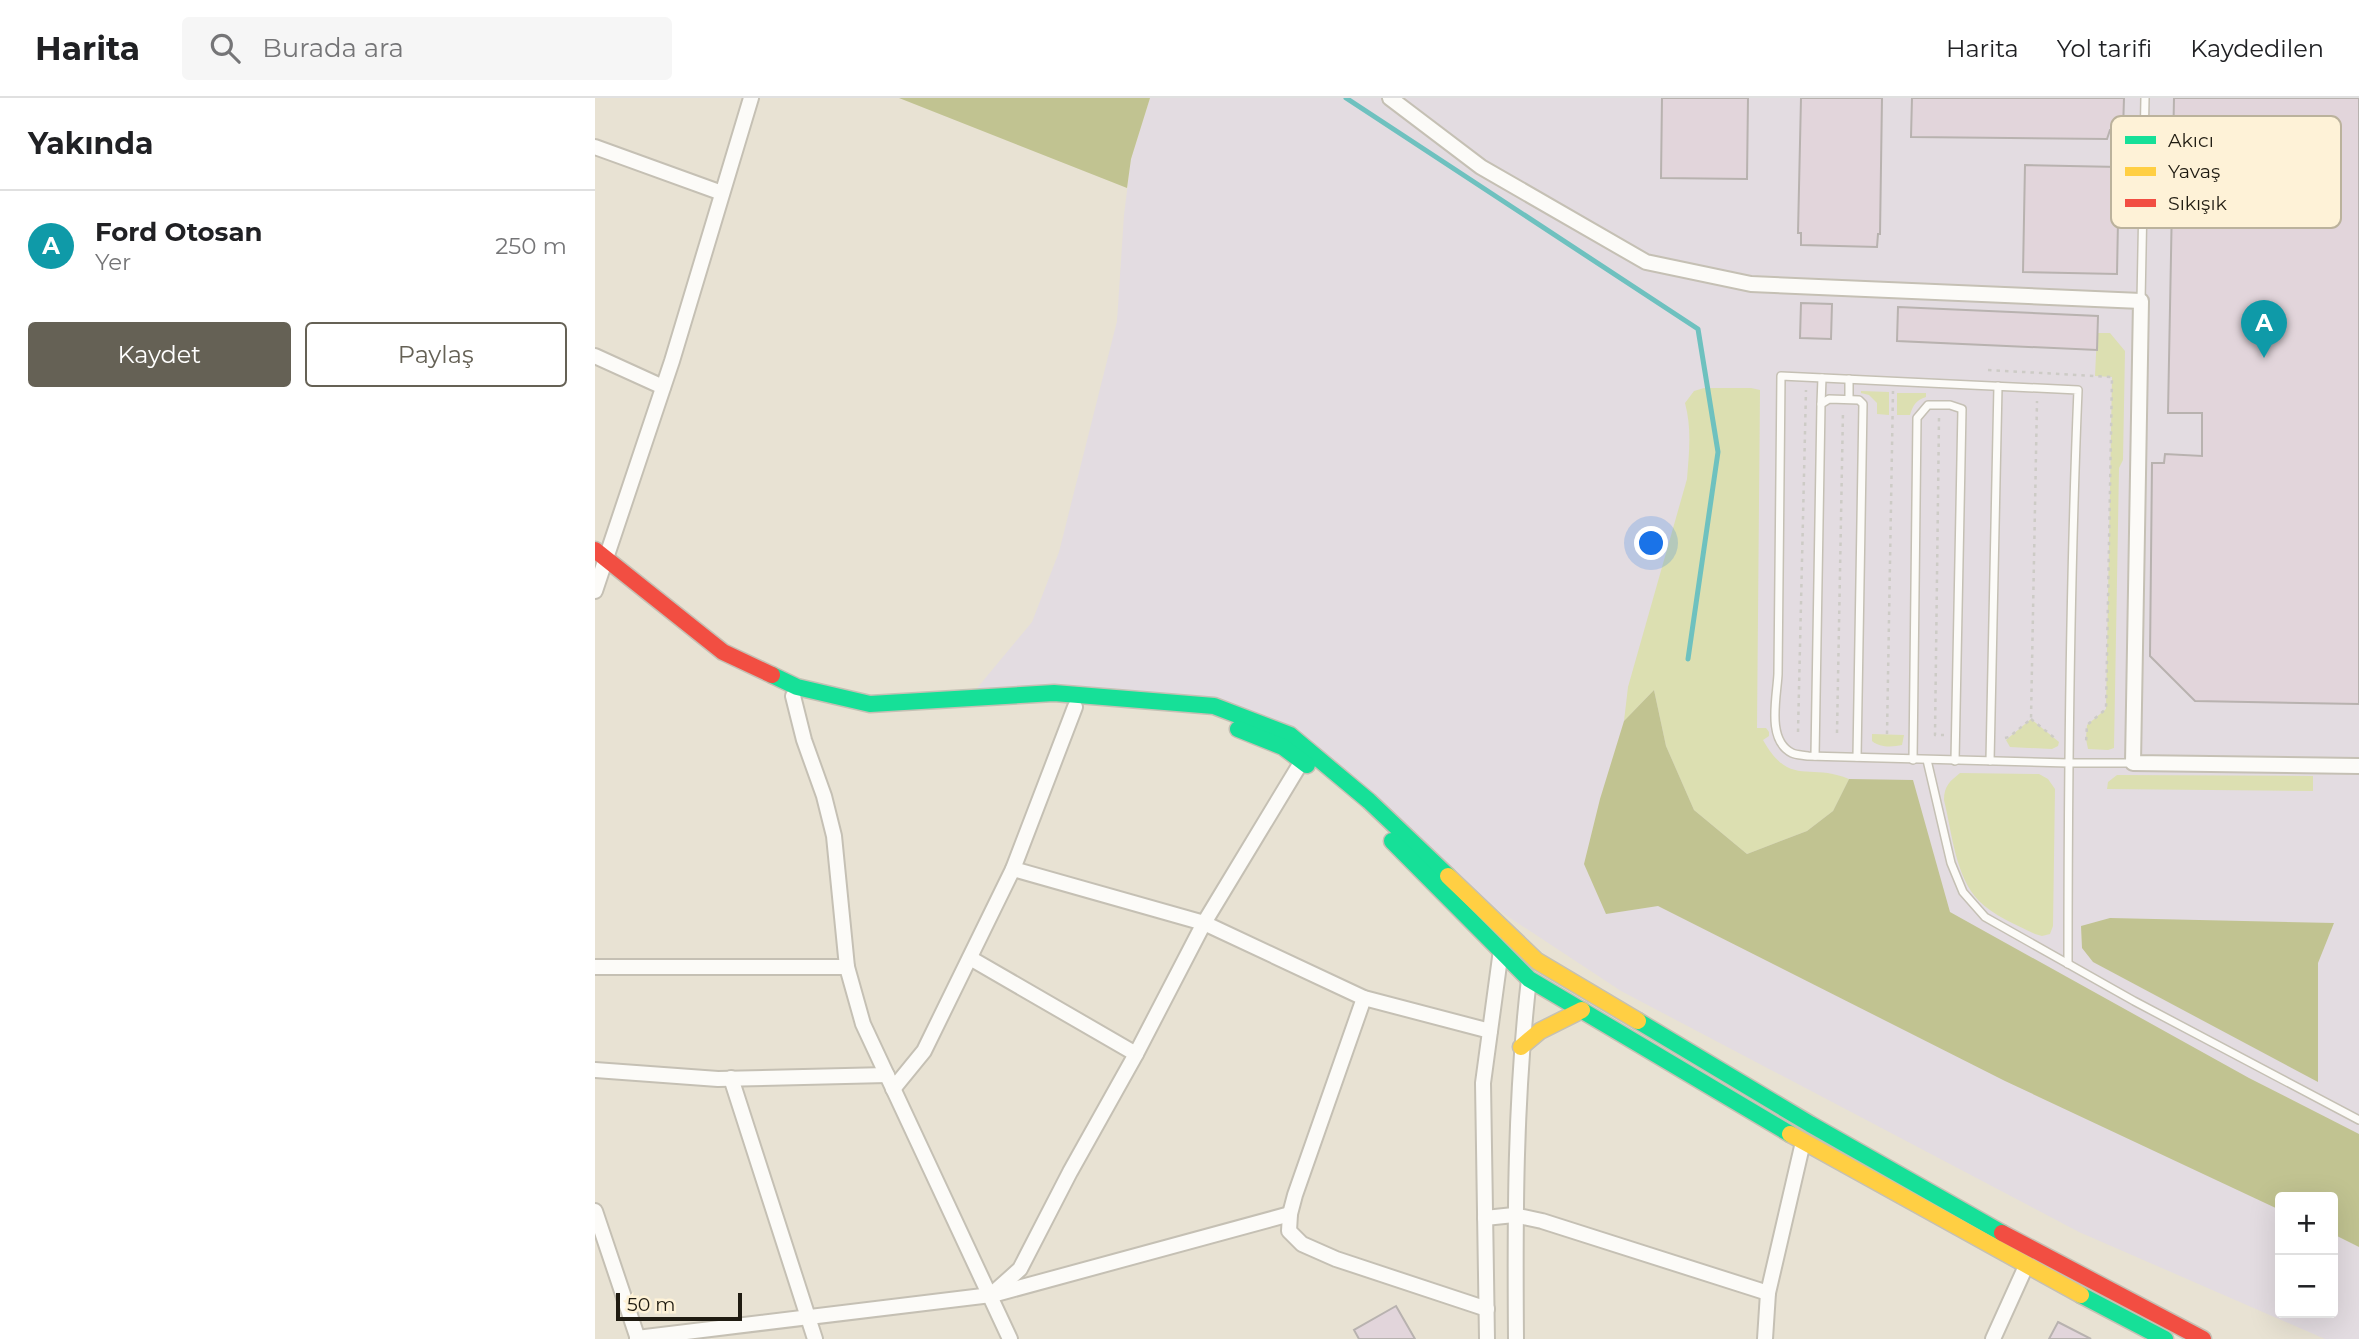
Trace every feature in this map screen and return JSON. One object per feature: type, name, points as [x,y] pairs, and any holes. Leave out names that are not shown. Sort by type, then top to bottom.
[{"type":"main road","points":[[599,560],[716,663],[793,696],[866,716],[1075,707],[1211,718],[1283,747],[1361,810],[1529,979],[1803,1142],[2026,1266],[2165,1339]]},
{"type":"main road","points":[[599,560],[723,652],[797,687],[870,704],[1054,692],[1214,706],[1290,735],[1369,801],[1537,961],[1810,1124],[2034,1251],[2203,1339]]},
{"type":"main road","points":[[1521,1047],[1540,1031],[1582,1010]]},
{"type":"street","points":[[595,591],[599,560],[663,387],[751,98]]},
{"type":"street","points":[[1390,98],[1481,167],[1646,262],[1751,284],[2141,301],[2133,762],[2359,766]]},
{"type":"street","points":[[595,147],[722,192]]},
{"type":"street","points":[[595,356],[663,387]]},
{"type":"street","points":[[793,696],[834,836],[847,967],[863,1024],[1010,1339]]},
{"type":"street","points":[[893,1089],[924,1051],[1013,869],[1075,707]]},
{"type":"street","points":[[991,1295],[1020,1269],[1204,923],[1302,761]]},
{"type":"street","points":[[1013,869],[1204,923],[1364,998],[1490,1031]]},
{"type":"street","points":[[1487,1339],[1483,1083],[1501,950]]},
{"type":"street","points":[[970,958],[1136,1054]]},
{"type":"street","points":[[595,967],[847,967]]},
{"type":"street","points":[[1516,1339],[1514,1215],[1521,1047],[1529,979]]},
{"type":"street","points":[[1364,998],[1290,1214],[1289,1231],[1302,1244],[1336,1259],[1487,1309]]},
{"type":"street","points":[[595,1070],[731,1078],[887,1075]]},
{"type":"street","points":[[731,1078],[815,1339]]},
{"type":"street","points":[[1765,1339],[1768,1293],[1803,1142]]},
{"type":"street","points":[[595,1211],[638,1338],[991,1295],[1290,1214]]},
{"type":"street","points":[[1485,1218],[1514,1215],[1581,1232],[1768,1293]]},
{"type":"street","points":[[1993,1339],[2026,1266]]},
{"type":"lane","points":[[2145,98],[2145,116]]},
{"type":"lane","points":[[2141,301],[2142,228]]},
{"type":"lane","points":[[2069,964],[2068,763],[2078,390],[1781,376],[1778,674],[1775,718],[1781,744],[1792,753],[1815,756],[1955,761],[2068,763],[2133,762]]},
{"type":"lane","points":[[1815,756],[1822,378]]},
{"type":"lane","points":[[1846,399],[1849,379]]},
{"type":"lane","points":[[1990,761],[1998,386]]},
{"type":"lane","points":[[1821,404],[1829,399],[1859,400],[1863,404],[1857,757]]},
{"type":"lane","points":[[1913,760],[1917,418],[1928,405],[1940,405],[1962,410],[1955,761]]},
{"type":"lane","points":[[1927,760],[1951,863],[1963,892],[1985,917],[2359,1120]]},
{"type":"path","points":[[1988,370],[2112,377],[2106,709],[2087,725],[2086,743]]},
{"type":"path","points":[[2005,738],[2010,737],[2031,719],[2037,387]]},
{"type":"path","points":[[1798,732],[1805,390],[1822,390]]},
{"type":"path","points":[[1887,734],[1893,391],[1902,392]]},
{"type":"path","points":[[1837,733],[1846,399]]},
{"type":"path","points":[[1940,405],[1935,735],[1948,735]]},
{"type":"path","points":[[2031,719],[2059,742]]},
{"type":"shaded area","points":[[1150,98],[2359,98],[2359,1339],[2325,1339],[2277,1318],[2338,1318],[2338,1192],[2275,1192],[2275,1317],[2079,1232],[1621,991],[1498,910],[1356,790],[1214,706],[968,699],[1032,622],[1059,552],[1117,321],[1124,215],[1131,159]]},
{"type":"green space","points":[[899,98],[1150,98],[1131,159],[1127,188]]},
{"type":"green space","points":[[2097,333],[2110,333],[2125,351],[2123,460],[2119,468],[2114,748],[2108,750],[2088,749],[2086,739],[2087,725],[2106,709],[2112,377],[2095,376]]},
{"type":"green space","points":[[1704,388],[1760,390],[1757,728],[1766,728],[1769,732],[1769,736],[1763,740],[1782,764],[1792,769],[1835,774],[1849,779],[1833,811],[1807,831],[1747,854],[1694,810],[1666,746],[1654,690],[1624,721],[1628,687],[1687,479],[1689,432],[1685,403],[1694,391]]},
{"type":"green space","points":[[1861,391],[1889,392],[1889,415],[1877,414],[1877,403]]},
{"type":"green space","points":[[1897,393],[1926,393],[1926,397],[1915,403],[1910,415],[1897,415]]},
{"type":"green space","points":[[1654,690],[1666,746],[1694,810],[1747,854],[1807,831],[1833,811],[1849,779],[1913,780],[1950,912],[2249,1078],[2359,1134],[2359,1247],[2338,1236],[2338,1192],[2275,1192],[2275,1208],[2005,1081],[1658,906],[1606,914],[1584,864],[1600,799],[1624,721]]},
{"type":"green space","points":[[2031,719],[2059,742],[2058,746],[2052,749],[2010,747],[2006,740]]},
{"type":"green space","points":[[1872,734],[1904,735],[1902,745],[1887,746],[1872,741]]},
{"type":"green space","points":[[1960,773],[2039,774],[2048,779],[2055,789],[2053,926],[2050,934],[2035,934],[2006,920],[1985,906],[1971,891],[1959,866],[1944,800],[1948,784]]},
{"type":"green space","points":[[2117,775],[2313,776],[2313,791],[2107,789],[2108,782]]},
{"type":"green space","points":[[2110,918],[2334,923],[2318,963],[2318,1082],[2093,962],[2082,948],[2081,926]]},
{"type":"building","points":[[1662,98],[1748,98],[1747,179],[1661,178]]},
{"type":"building","points":[[1801,98],[1882,98],[1880,234],[1877,247],[1801,245],[1801,233],[1798,233]]},
{"type":"building","points":[[1912,98],[2124,98],[2123,116],[2111,116],[2111,130],[2107,139],[1911,137]]},
{"type":"building","points":[[2174,98],[2359,98],[2359,704],[2195,701],[2150,656],[2152,463],[2164,463],[2165,454],[2202,456],[2202,413],[2168,413],[2172,228],[2341,228],[2341,116],[2174,116]]},
{"type":"building","points":[[2025,165],[2111,167],[2111,228],[2118,228],[2117,274],[2023,272]]},
{"type":"building","points":[[1801,303],[1832,304],[1831,339],[1800,338]]},
{"type":"building","points":[[1898,307],[2098,316],[2097,350],[1897,341]]},
{"type":"building","points":[[1396,1306],[1415,1339],[1359,1339],[1354,1330]]},
{"type":"building","points":[[2058,1322],[2091,1339],[2049,1339]]},
{"type":"waterway","points":[[1346,98],[1698,329],[1718,452],[1688,659]]},
{"type":"traffic: fast","points":[[772,675],[797,687],[870,704],[1054,693],[1214,706],[1290,735],[1369,801],[1448,876]]},
{"type":"traffic: fast","points":[[1238,729],[1283,747],[1307,765]]},
{"type":"traffic: fast","points":[[1392,841],[1529,979],[1790,1134]]},
{"type":"traffic: fast","points":[[1638,1021],[1810,1124],[2002,1233]]},
{"type":"traffic: fast","points":[[2081,1295],[2165,1339]]},
{"type":"traffic: slow","points":[[1448,876],[1537,961],[1638,1021]]},
{"type":"traffic: slow","points":[[1521,1047],[1540,1031],[1582,1010]]},
{"type":"traffic: slow","points":[[1790,1134],[2081,1295]]},
{"type":"traffic: jam","points":[[595,550],[723,652],[772,675]]},
{"type":"traffic: jam","points":[[2002,1233],[2203,1339]]},
{"type":"place","name":"Ford Otosan","points":[[2264,358]]}]
